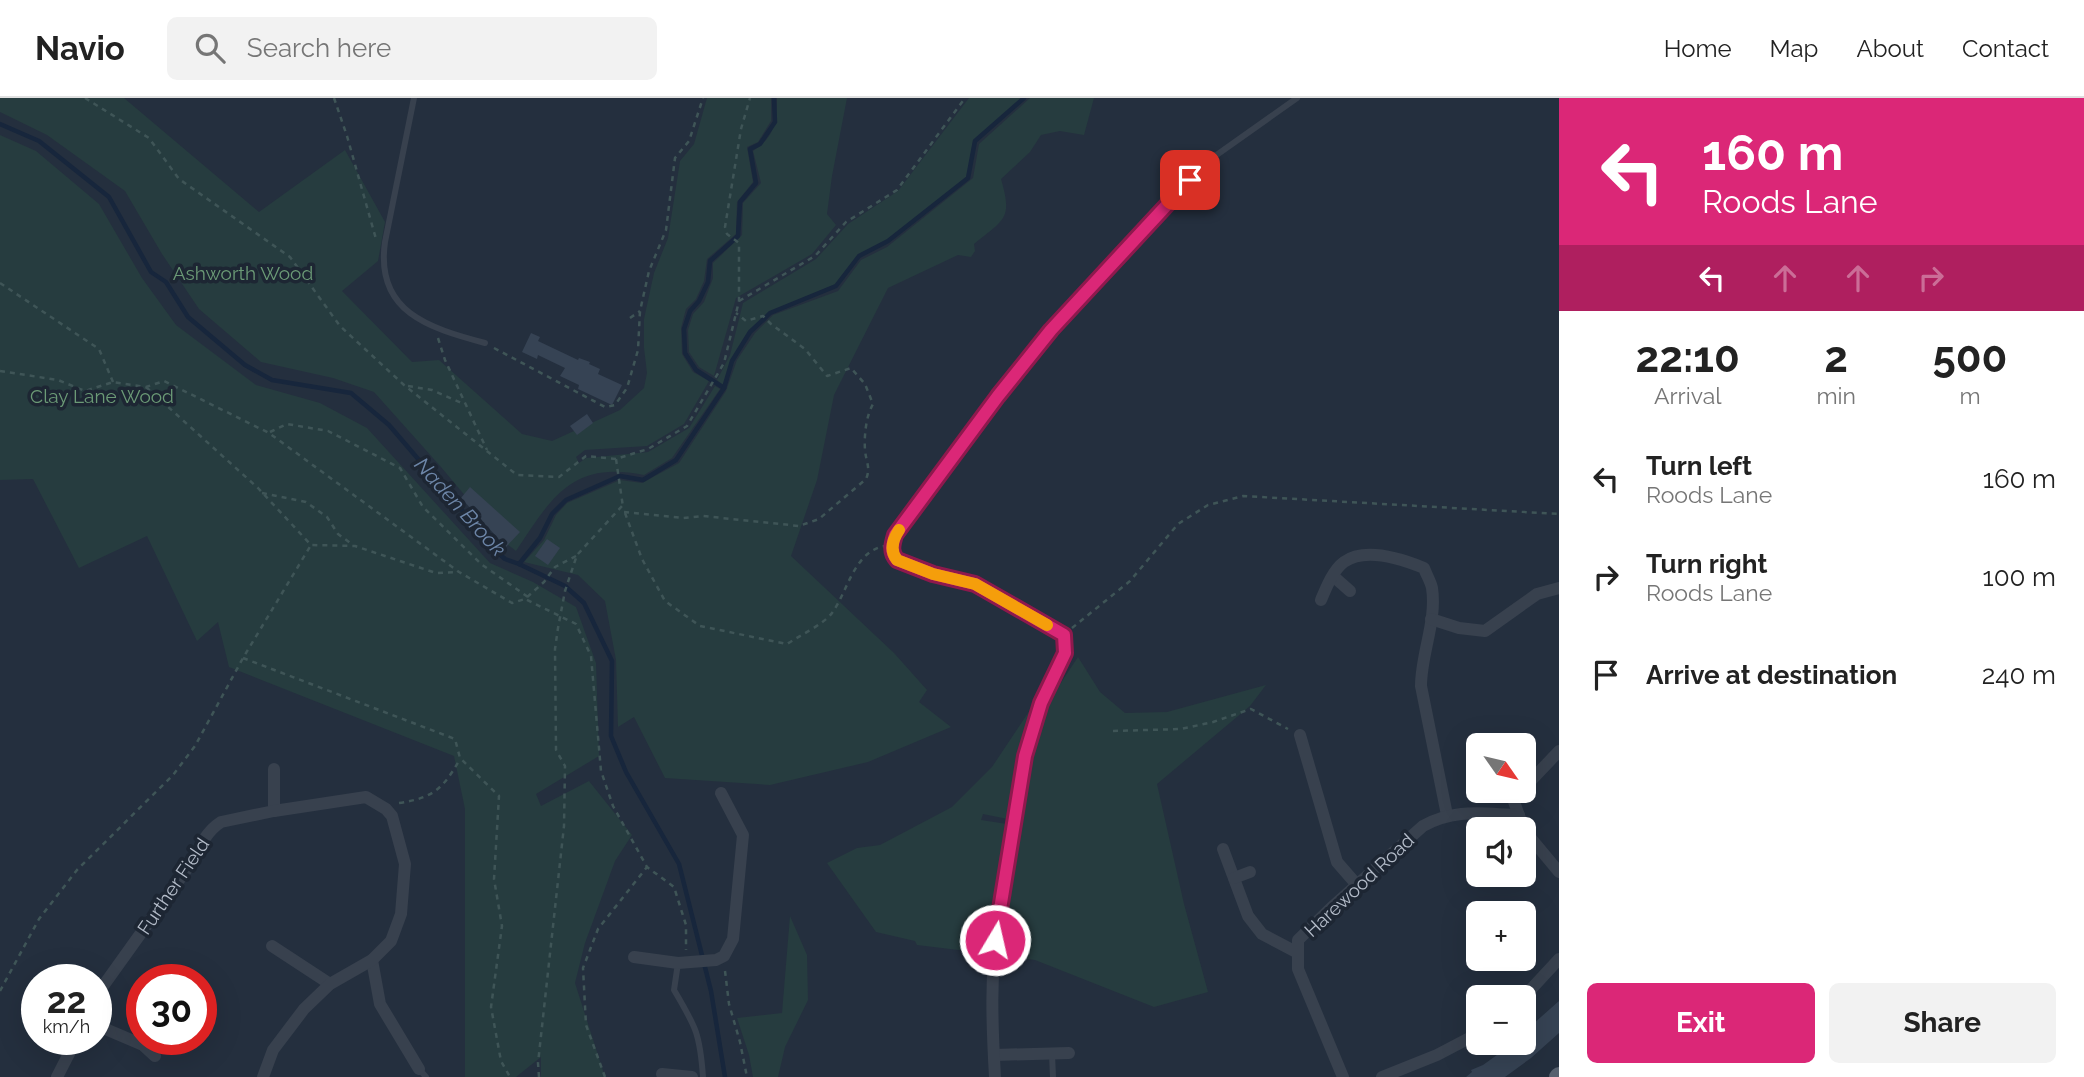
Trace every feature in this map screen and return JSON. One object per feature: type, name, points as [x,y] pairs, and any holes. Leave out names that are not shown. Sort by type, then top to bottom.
[{"type":"street","points":[[1321,600],[1333,576],[1344,562],[1365,555],[1404,560],[1423,568],[1432,587],[1431,619],[1421,667],[1422,686],[1447,815]]},
{"type":"street","points":[[1333,576],[1350,592]]},
{"type":"street","points":[[1431,619],[1459,628],[1485,631],[1536,593],[1559,588]]},
{"type":"street","points":[[1300,735],[1310,747],[1337,862],[1357,885]]},
{"type":"street","points":[[1536,775],[1559,751]]},
{"type":"street","points":[[274,769],[274,811]]},
{"type":"street","points":[[634,957],[688,963],[720,958],[733,939],[743,835],[720,793]]},
{"type":"street","name":"Further Field","points":[[112,974],[194,859],[206,836],[221,822],[366,797],[386,809]]},
{"type":"street","points":[[1515,803],[1519,815]]},
{"type":"street","points":[[263,1077],[273,1050],[303,1009],[330,984],[373,960],[391,941],[401,914],[405,864],[392,816],[386,809]]},
{"type":"street","name":"Harewood Road","points":[[1343,1077],[1298,969],[1298,940],[1423,826],[1458,813],[1519,815]]},
{"type":"street","points":[[1536,844],[1559,872]]},
{"type":"street","points":[[1223,849],[1248,916],[1262,934],[1298,953]]},
{"type":"street","points":[[1234,878],[1250,872]]},
{"type":"street","points":[[995,1077],[991,1002],[998,923]]},
{"type":"street","points":[[272,946],[330,984]]},
{"type":"street","points":[[1535,985],[1559,958]]},
{"type":"street","points":[[373,960],[380,1004],[422,1073]]},
{"type":"street","points":[[112,1032],[143,1045],[155,1056]]},
{"type":"street","points":[[1381,1077],[1437,1055],[1466,1040]]},
{"type":"street","points":[[994,1055],[1069,1053]]},
{"type":"street","points":[[57,1077],[68,1055]]},
{"type":"street","points":[[662,1074],[692,1077]]},
{"type":"lane","points":[[414,98],[382,262],[388,288],[395,298],[427,324],[485,343]]},
{"type":"lane","points":[[998,923],[1025,756],[1041,703],[1065,653],[1064,635],[975,584],[933,574],[897,560],[893,555],[892,545],[895,535],[1051,330],[1201,166],[1297,98]]},
{"type":"lane","points":[[688,963],[674,990],[696,1027],[701,1044],[703,1077]]},
{"type":"lane","points":[[1052,1054],[1054,1077]]},
{"type":"path","points":[[85,98],[149,138],[179,179],[289,257],[340,326],[404,385],[488,453],[517,475],[559,477],[586,456],[616,461],[648,449],[687,426],[724,363],[739,301],[739,243],[727,234],[725,227],[741,129],[750,98]]},
{"type":"path","points":[[334,98],[382,262]]},
{"type":"path","points":[[485,343],[605,407],[615,405],[627,388],[638,350],[640,311],[649,271],[666,230],[675,158],[689,141],[703,98]]},
{"type":"path","points":[[739,301],[815,256],[846,222],[897,190],[965,98]]},
{"type":"path","points":[[0,284],[99,349],[113,382]]},
{"type":"path","points":[[630,318],[640,311]]},
{"type":"path","points":[[624,512],[683,518],[703,516],[799,526],[819,519],[866,479],[870,471],[865,449],[868,412],[873,404],[865,384],[850,368],[827,376],[804,349],[763,316],[746,321],[736,313]]},
{"type":"path","points":[[435,328],[445,360],[488,453]]},
{"type":"path","points":[[0,371],[58,380],[85,391],[113,382],[146,387],[164,381],[268,433],[459,572],[512,603],[527,598],[555,567],[577,555],[622,506]]},
{"type":"path","points":[[404,385],[432,390],[466,404]]},
{"type":"path","points":[[146,387],[262,493],[311,545],[355,546]]},
{"type":"path","points":[[268,433],[287,424],[328,431],[400,468],[423,507],[481,564],[527,598],[576,624],[592,656],[601,771],[613,806],[647,867],[674,887],[686,925],[688,963]]},
{"type":"path","points":[[616,461],[622,506],[642,559],[665,601],[700,626],[787,644],[831,615],[861,560],[877,548],[892,545]]},
{"type":"path","points":[[262,493],[306,502],[327,517],[338,534],[355,546],[436,573],[459,572]]},
{"type":"path","points":[[1064,635],[1130,581],[1178,524],[1208,505],[1243,496],[1559,514]]},
{"type":"path","points":[[0,991],[39,919],[77,870],[173,775],[195,746],[243,658],[311,545]]},
{"type":"path","points":[[539,1077],[538,1063],[564,826],[565,766],[556,750],[555,649],[565,591],[577,555]]},
{"type":"path","points":[[243,658],[455,739],[460,758],[499,796],[494,879],[502,926],[491,1007],[501,1061],[510,1077]]},
{"type":"path","points":[[1113,732],[1181,729],[1251,709],[1300,735]]},
{"type":"path","points":[[386,809],[394,804],[420,800],[435,793],[449,779],[460,758]]},
{"type":"path","points":[[605,1077],[586,1025],[583,968],[598,929],[647,867]]},
{"type":"path","points":[[720,958],[747,1077]]},
{"type":"green space","name":"Ashworth Wood","points":[[0,98],[124,98],[259,212],[345,150],[385,222],[378,261],[342,291],[412,362],[439,360],[522,434],[552,441],[620,410],[644,388],[647,373],[644,319],[654,273],[668,238],[680,161],[694,144],[707,98],[771,98],[771,121],[758,142],[747,147],[753,182],[737,202],[736,234],[707,259],[704,281],[696,299],[686,309],[681,328],[682,354],[693,372],[709,381],[684,424],[647,446],[585,450],[576,457],[579,463],[586,458],[648,452],[689,428],[715,386],[720,389],[672,458],[644,475],[619,472],[599,473],[581,478],[553,499],[516,551],[503,541],[374,392],[333,378],[261,362],[199,309],[162,254],[125,191],[47,135],[0,112]]},
{"type":"green space","points":[[777,98],[847,98],[827,214],[836,225],[812,254],[736,298],[714,376],[699,367],[689,352],[688,330],[693,314],[704,302],[713,278],[713,263],[742,235],[743,203],[761,183],[753,151],[766,140],[773,128]]},
{"type":"green space","points":[[969,98],[1022,98],[973,141],[967,177],[887,240],[858,255],[836,284],[770,312],[749,331],[731,361],[723,385],[717,380],[730,355],[743,303],[816,259],[848,224],[898,191]]},
{"type":"green space","points":[[1030,98],[1094,98],[1084,135],[1060,131],[1041,135],[1030,152],[1001,179],[1006,211],[999,223],[974,244],[975,251],[971,257],[958,255],[888,288],[834,395],[817,480],[791,556],[894,653],[927,690],[919,702],[951,727],[868,762],[770,785],[665,778],[634,717],[618,727],[616,660],[605,601],[578,575],[524,562],[544,540],[556,515],[567,503],[620,480],[642,483],[679,463],[726,391],[737,360],[755,333],[773,315],[838,291],[861,260],[887,247],[973,178],[979,144]]},
{"type":"green space","name":"Clay Lane Wood","points":[[0,135],[36,151],[99,204],[142,278],[176,325],[256,385],[320,403],[367,428],[490,563],[533,582],[576,607],[596,663],[599,756],[536,794],[541,806],[589,781],[632,835],[615,861],[585,943],[575,983],[605,1077],[541,1077],[541,1057],[516,1077],[465,1077],[465,809],[454,756],[229,667],[218,622],[197,641],[147,536],[79,568],[33,479],[0,480]]},
{"type":"green space","points":[[1078,657],[1100,692],[1125,713],[1167,712],[1266,685],[1250,706],[1157,784],[1184,904],[1208,992],[1154,1007],[1035,960],[997,955],[1028,763],[1036,732],[1046,705]]},
{"type":"green space","points":[[1032,707],[1008,819],[983,814],[981,820],[1007,824],[988,940],[977,939],[975,952],[917,945],[915,941],[876,932],[827,863],[857,848],[880,845],[952,807],[992,767]]},
{"type":"green space","points":[[790,916],[807,955],[808,1000],[785,1047],[778,1077],[753,1077],[737,1018],[782,1013]]},
{"type":"building","points":[[531,333],[540,337],[538,341],[578,360],[579,358],[590,362],[589,364],[600,369],[598,374],[622,385],[612,405],[578,389],[579,385],[560,376],[565,368],[538,355],[537,359],[522,352]]},
{"type":"building","points":[[587,414],[593,423],[577,435],[570,426]]},
{"type":"building","points":[[470,487],[520,532],[506,547],[461,498]]},
{"type":"building","points":[[547,539],[560,548],[548,565],[535,556]]},
{"type":"building","points":[[1559,1001],[1559,1033],[1536,1054],[1536,1021]]},
{"type":"building","points":[[1497,1055],[1534,1055],[1505,1077],[1466,1077],[1471,1070]]},
{"type":"waterway","points":[[724,388],[696,370],[685,353],[684,329],[690,311],[699,301],[708,282],[710,261],[738,236],[740,202],[756,183],[750,149],[760,144],[775,122],[774,98]]},
{"type":"waterway","points":[[519,564],[540,538],[552,514],[566,500],[620,476],[643,480],[676,460],[724,388],[732,361],[750,332],[770,313],[836,286],[859,256],[888,241],[968,178],[975,141],[1024,98]]},
{"type":"waterway","name":"Naden Brook","points":[[0,124],[39,141],[109,197],[151,272],[166,282],[188,317],[245,365],[272,380],[351,393],[389,425],[488,544],[505,559],[565,586],[584,603],[612,661],[611,736],[626,772],[679,864],[711,991],[725,1077]]},
{"type":"slow traffic","points":[[899,530],[892,545],[893,555],[897,560],[933,574],[975,584],[1047,625]]},
{"type":"route","points":[[995,940],[1025,756],[1041,703],[1065,653],[1064,635],[975,584],[933,574],[897,560],[893,555],[892,545],[903,523],[1051,330],[1190,180]]}]
